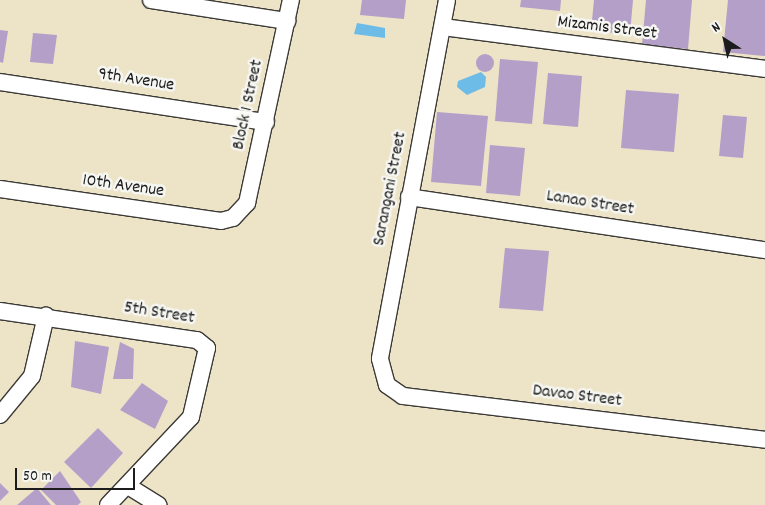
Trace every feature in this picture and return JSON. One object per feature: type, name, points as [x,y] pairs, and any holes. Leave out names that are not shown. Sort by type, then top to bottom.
[{"type":"street","points":[[151,0],[287,21]]},
{"type":"street","name":"Block 1 Street","points":[[238,215],[247,203],[291,0]]},
{"type":"street","name":"Sarangani Street","points":[[387,385],[380,358],[447,0]]},
{"type":"street","name":"Mizamis Street","points":[[443,27],[765,69]]},
{"type":"street","name":"9th Avenue","points":[[0,82],[266,122]]},
{"type":"street","name":"10th Avenue","points":[[0,189],[221,221],[238,215]]},
{"type":"street","name":"Lanao Street","points":[[409,197],[765,250]]},
{"type":"street","name":"5th Street","points":[[0,311],[46,316],[197,340],[207,348],[191,417],[128,486],[108,505]]},
{"type":"street","points":[[0,414],[32,376],[46,316]]},
{"type":"street","name":"Davao Street","points":[[387,385],[403,396],[765,440]]},
{"type":"street","points":[[128,486],[159,505]]},
{"type":"water","points":[[357,23],[385,28],[385,38],[354,34]]},
{"type":"water","points":[[481,72],[486,77],[485,87],[467,95],[457,87],[458,81]]},
{"type":"building","points":[[362,0],[406,0],[404,19],[360,15]]},
{"type":"building","points":[[521,0],[561,0],[560,11],[520,7]]},
{"type":"building","points":[[594,0],[633,0],[630,34],[591,31]]},
{"type":"building","points":[[646,0],[692,0],[688,49],[642,45]]},
{"type":"building","points":[[728,0],[765,0],[765,56],[723,52]]},
{"type":"building","points":[[0,30],[8,31],[3,63],[0,62]]},
{"type":"building","points":[[33,33],[57,35],[53,64],[30,62]]},
{"type":"building","points":[[485,54],[493,59],[494,63],[489,71],[485,72],[477,67],[476,63],[481,55]]},
{"type":"building","points":[[500,59],[538,62],[532,124],[495,121]]},
{"type":"building","points":[[548,73],[582,76],[578,127],[543,124]]},
{"type":"building","points":[[626,90],[679,94],[674,152],[621,148]]},
{"type":"building","points":[[437,112],[488,116],[481,186],[431,182]]},
{"type":"building","points":[[723,115],[747,117],[743,158],[719,156]]},
{"type":"building","points":[[490,145],[525,148],[520,196],[486,193]]},
{"type":"building","points":[[505,248],[549,251],[543,311],[499,308]]},
{"type":"building","points":[[75,341],[109,347],[101,394],[71,387]]},
{"type":"building","points":[[120,342],[134,349],[133,379],[113,379]]},
{"type":"building","points":[[142,383],[168,401],[155,429],[120,410]]},
{"type":"building","points":[[98,428],[123,453],[91,488],[64,462]]},
{"type":"building","points":[[60,471],[81,502],[78,505],[56,505],[41,490]]},
{"type":"building","points":[[0,483],[9,492],[0,501]]},
{"type":"building","points":[[37,488],[51,505],[17,505]]}]
